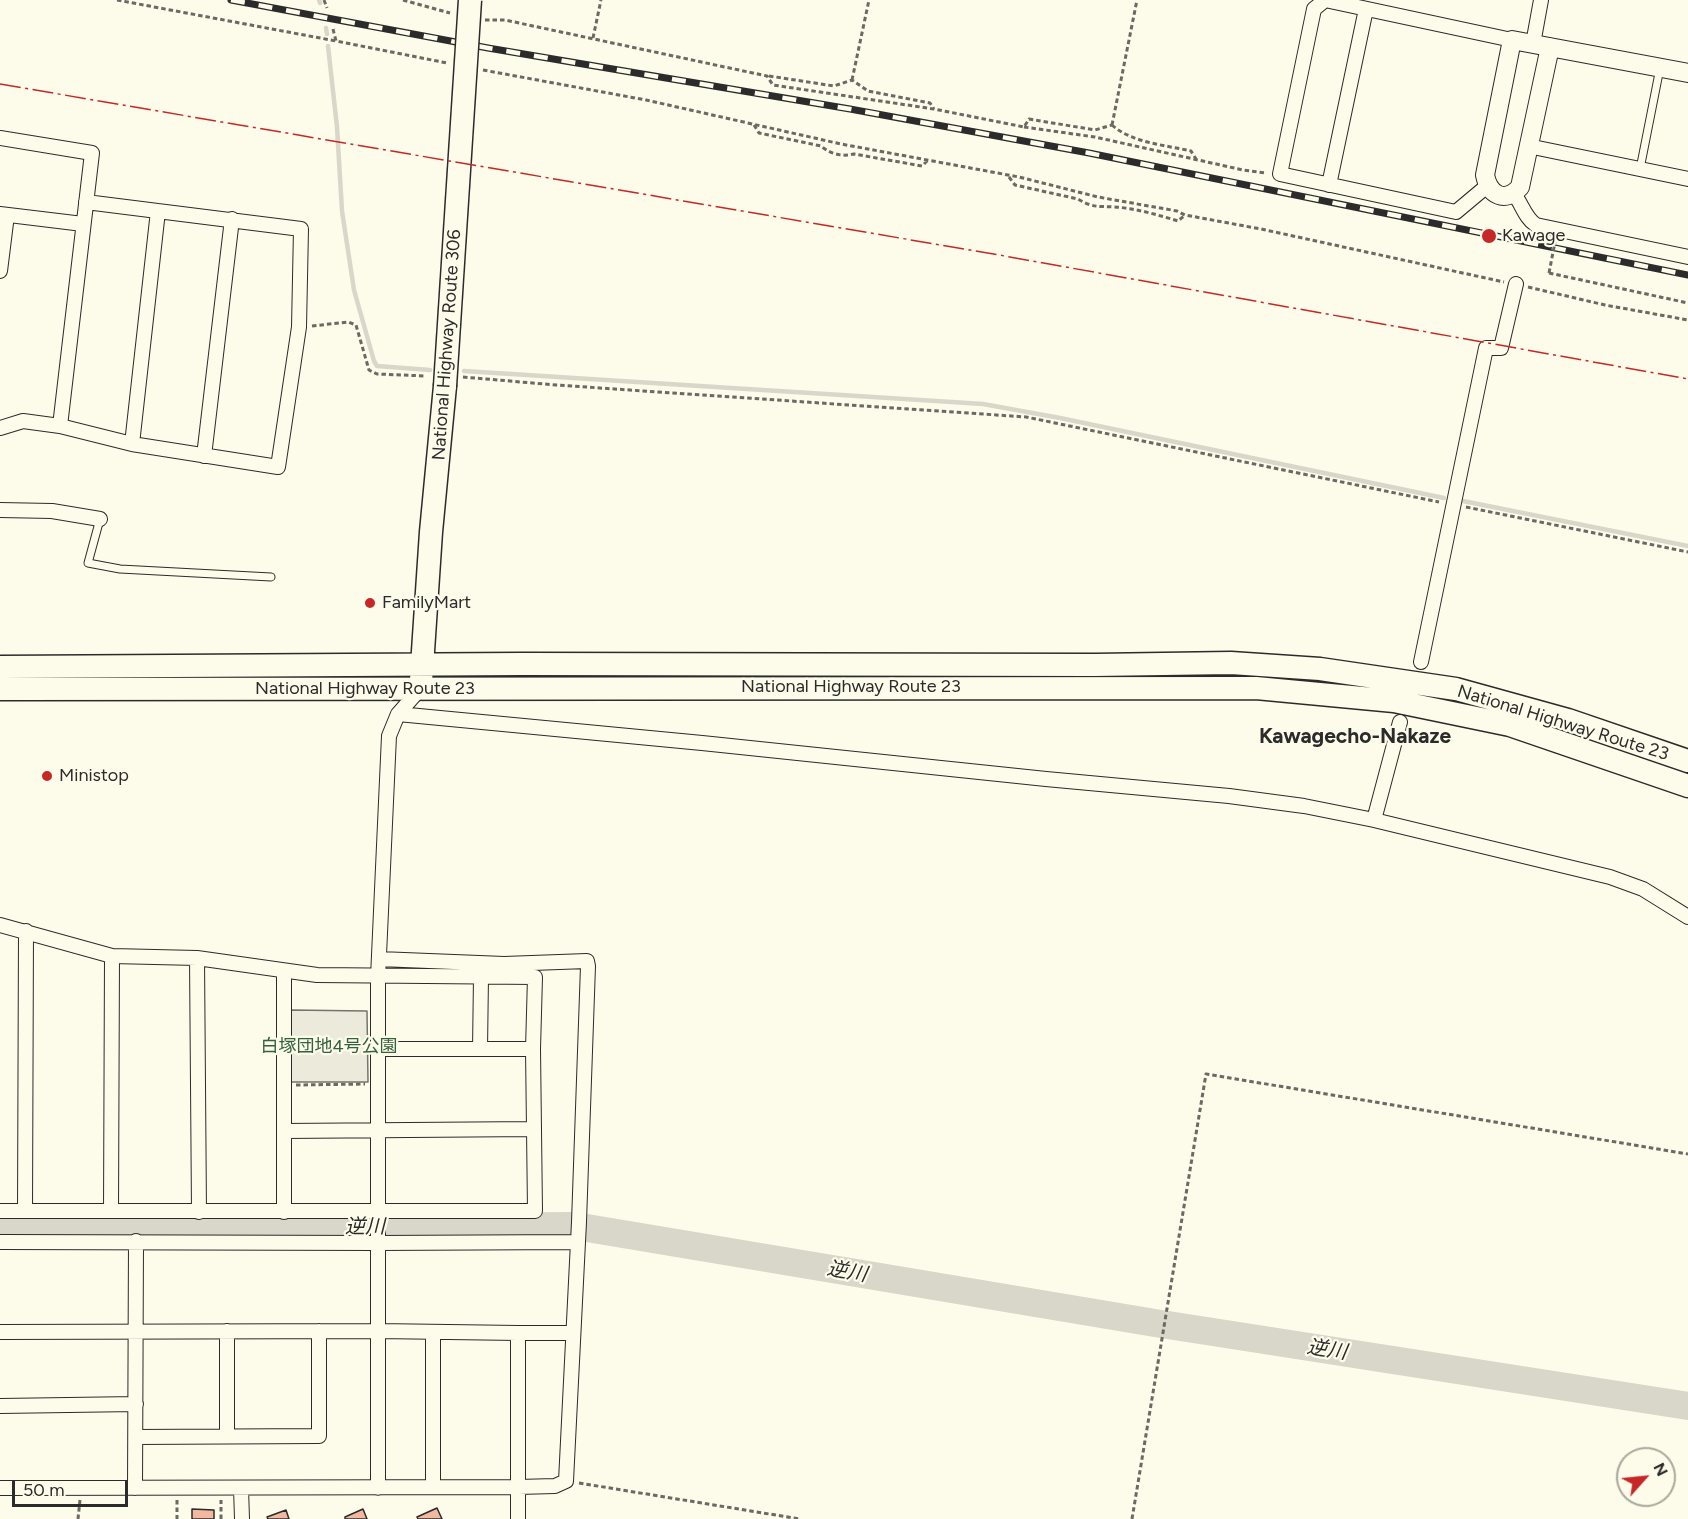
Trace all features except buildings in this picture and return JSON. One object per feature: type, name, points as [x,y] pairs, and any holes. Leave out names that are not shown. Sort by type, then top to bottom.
[{"type":"highway","name":"National Highway Route 306","points":[[420,689],[446,380],[462,7]]},
{"type":"highway","name":"National Highway Route 23","points":[[0,667],[1231,663],[1320,669],[1456,689],[1568,720],[1688,761]]},
{"type":"highway","name":"National Highway Route 23","points":[[0,689],[1256,688],[1394,701],[1510,724],[1688,786]]},
{"type":"street","points":[[1487,186],[1456,212],[1280,174],[1314,9],[1325,0],[1512,40],[1688,73]]},
{"type":"street","points":[[1512,40],[1485,175],[1487,186],[1498,194],[1506,196],[1514,194],[1520,187],[1528,146],[1541,45],[1541,0]]},
{"type":"street","points":[[1329,185],[1366,9]]},
{"type":"street","points":[[0,138],[92,153],[60,426]]},
{"type":"street","points":[[1528,146],[1688,179]]},
{"type":"street","points":[[1514,194],[1523,205],[1531,222],[1536,225],[1688,257]]},
{"type":"street","points":[[0,428],[23,421],[60,426],[132,444],[278,467],[299,327],[301,229],[86,202]]},
{"type":"street","points":[[132,444],[159,211]]},
{"type":"street","points":[[0,271],[3,214],[83,224]]},
{"type":"street","points":[[204,456],[232,219]]},
{"type":"street","points":[[1421,662],[1486,348],[1501,348],[1516,284]]},
{"type":"street","points":[[0,510],[52,511],[100,519]]},
{"type":"street","points":[[378,1488],[378,977],[389,736],[398,714],[420,689]]},
{"type":"street","points":[[398,714],[1228,796],[1304,806],[1374,820],[1610,877],[1643,889],[1688,917]]},
{"type":"street","points":[[1374,820],[1400,722]]},
{"type":"street","points":[[0,925],[112,956],[197,958],[284,971],[378,977],[534,977],[535,1211],[378,1214],[0,1210]]},
{"type":"street","points":[[26,931],[26,1211]]},
{"type":"street","points":[[111,1211],[112,956]]},
{"type":"street","points":[[197,958],[199,1212]]},
{"type":"street","points":[[0,1488],[518,1487],[555,1486],[566,1481],[578,1233],[587,961],[504,964],[379,959]]},
{"type":"street","points":[[284,971],[284,1212]]},
{"type":"street","points":[[480,1049],[481,977]]},
{"type":"street","points":[[379,1049],[533,1049]]},
{"type":"street","points":[[284,1131],[534,1129]]},
{"type":"street","points":[[0,1242],[377,1241],[578,1233]]},
{"type":"street","points":[[135,1488],[136,1241]]},
{"type":"street","points":[[0,1332],[135,1330],[573,1333]]},
{"type":"street","points":[[227,1331],[227,1436]]},
{"type":"street","points":[[136,1437],[319,1436],[319,1331]]},
{"type":"street","points":[[433,1332],[433,1487]]},
{"type":"street","points":[[518,1333],[518,1519]]},
{"type":"street","points":[[0,1406],[136,1404]]},
{"type":"street","points":[[241,1488],[242,1519]]},
{"type":"lane","points":[[1640,169],[1660,68]]},
{"type":"lane","points":[[100,519],[88,562],[120,569],[271,577]]},
{"type":"path","points":[[117,0],[454,64]]},
{"type":"path","points":[[324,0],[327,8]]},
{"type":"path","points":[[403,0],[462,7]]},
{"type":"path","points":[[593,38],[601,0]]},
{"type":"path","points":[[852,80],[869,0]]},
{"type":"path","points":[[1112,125],[1137,0]]},
{"type":"path","points":[[479,21],[505,20],[767,76],[834,86],[852,80]]},
{"type":"path","points":[[333,29],[336,40]]},
{"type":"path","points":[[476,68],[646,100],[754,125],[1009,176],[1098,197],[1177,211],[1185,216],[1261,229],[1605,305],[1688,320]]},
{"type":"path","points":[[767,76],[773,85],[934,109],[1024,127],[1095,137],[1243,170],[1280,174]]},
{"type":"path","points":[[852,80],[868,91],[930,103],[934,109]]},
{"type":"path","points":[[1024,127],[1029,119],[1095,130],[1112,125]]},
{"type":"path","points":[[754,125],[759,133],[821,146],[828,152],[846,156],[854,154],[922,166],[928,160]]},
{"type":"path","points":[[1112,125],[1131,137],[1191,151],[1196,160]]},
{"type":"path","points":[[1009,176],[1015,185],[1078,199],[1095,206],[1135,210],[1178,221],[1185,216]]},
{"type":"path","points":[[1555,242],[1550,273],[1688,303]]},
{"type":"path","points":[[299,327],[348,322],[356,325],[369,370],[377,374],[1026,417],[1688,552]]},
{"type":"path","points":[[1132,1519],[1206,1074],[1688,1154]]},
{"type":"path","points":[[284,1085],[378,1084]]},
{"type":"path","points":[[566,1481],[800,1519]]},
{"type":"path","points":[[177,1498],[177,1519]]},
{"type":"path","points":[[221,1498],[221,1519]]},
{"type":"path","points":[[78,1519],[80,1499]]},
{"type":"green space","name":"白塚団地4号公園","points":[[291,1010],[367,1011],[368,1082],[291,1082]]},
{"type":"waterway","points":[[326,28],[327,34]]},
{"type":"waterway","points":[[328,46],[337,127],[342,211],[354,290],[374,361],[377,366],[430,370]]},
{"type":"waterway","points":[[464,371],[983,404],[1444,498]]},
{"type":"waterway","points":[[1463,501],[1688,546]]},
{"type":"waterway","name":"逆川","points":[[0,1229],[575,1226],[1155,1323],[1688,1406]]},
{"type":"railway","points":[[231,0],[488,48],[850,109],[1089,153],[1688,275]]},
{"type":"power","points":[[0,84],[999,255],[1688,379]]},
{"type":"place","name":"Kawage","points":[[1489,236]]},
{"type":"place","name":"FamilyMart","points":[[370,603]]},
{"type":"place","name":"Ministop","points":[[47,776]]},
{"type":"district","name":"Kawagecho-Nakaze","points":[[1355,737]]}]
